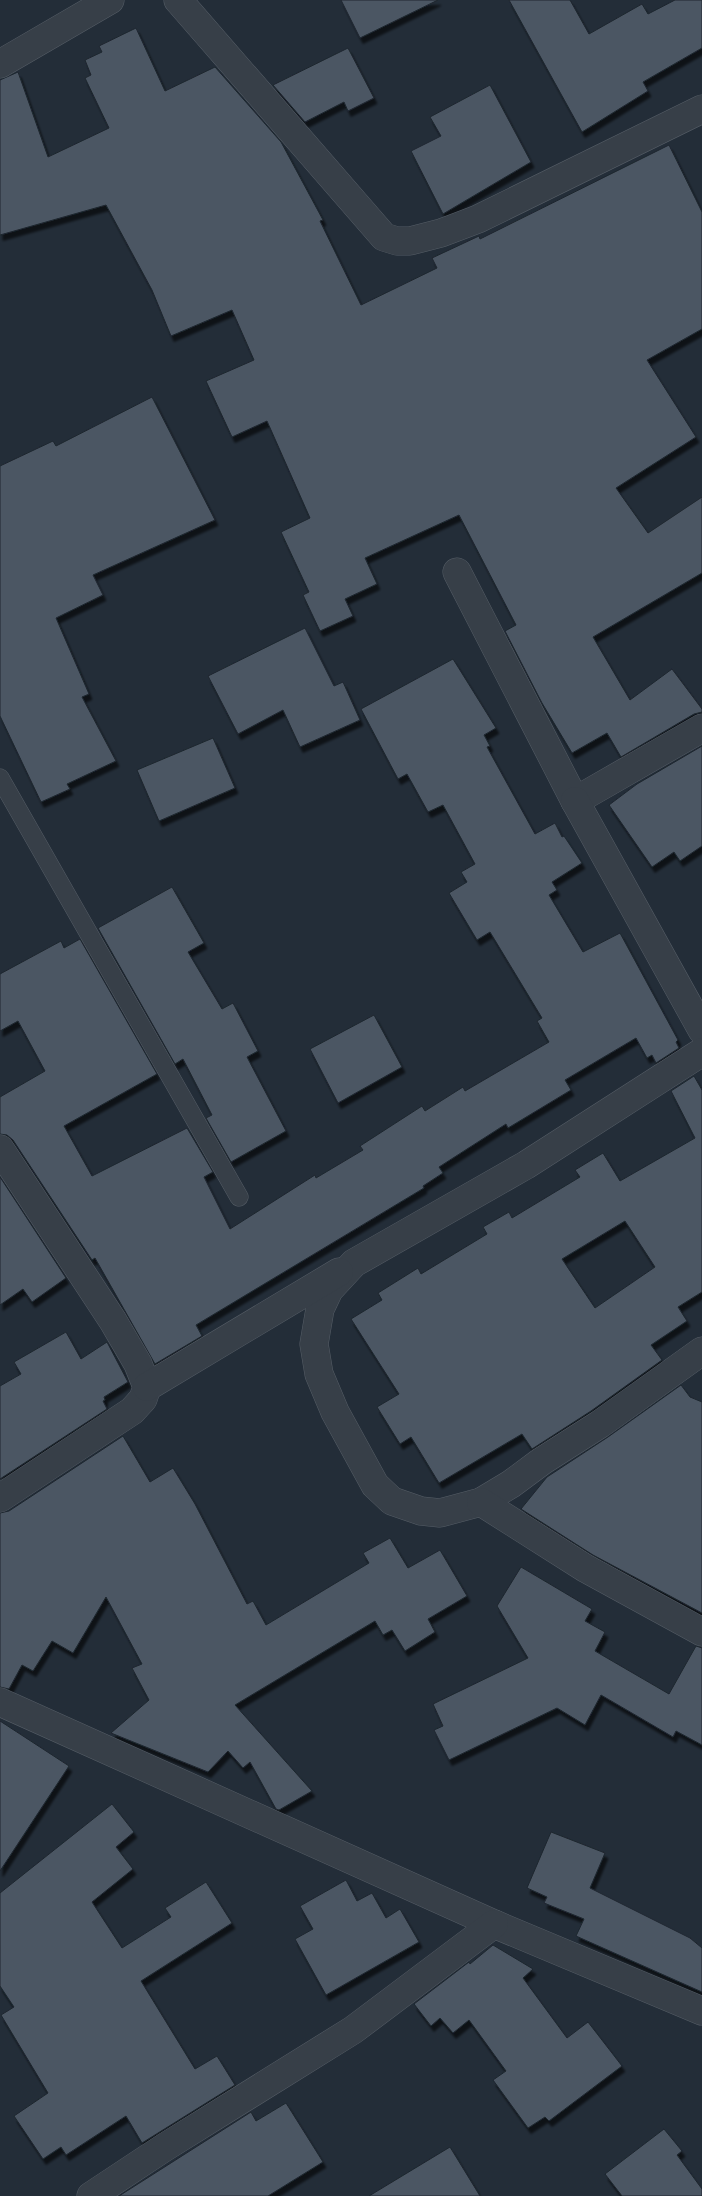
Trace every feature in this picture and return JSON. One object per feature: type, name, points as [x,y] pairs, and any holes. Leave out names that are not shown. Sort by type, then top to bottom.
[{"type":"street","points":[[0,64],[110,0]]},
{"type":"street","points":[[178,0],[384,237],[397,242],[425,238],[478,219],[702,109]]},
{"type":"street","points":[[457,572],[575,801],[702,1030]]},
{"type":"street","points":[[575,801],[702,728]]},
{"type":"street","points":[[147,1387],[354,1263],[526,1165],[702,1052]]},
{"type":"street","points":[[0,1149],[113,1321],[138,1364],[147,1387],[143,1399],[132,1411],[0,1498]]},
{"type":"street","points":[[354,1263],[329,1290],[320,1309],[314,1344],[319,1374],[355,1453],[375,1485],[392,1501],[409,1508],[440,1513],[481,1502],[600,1424],[702,1351]]},
{"type":"street","points":[[481,1502],[585,1568],[702,1632]]},
{"type":"street","points":[[0,1702],[494,1924],[702,2011]]},
{"type":"street","points":[[91,2196],[165,2147],[353,2030],[494,1924]]},
{"type":"lane","points":[[0,778],[239,1197]]},
{"type":"building","points":[[341,0],[438,0],[360,38]]},
{"type":"building","points":[[509,0],[570,0],[589,34],[642,4],[648,14],[675,0],[702,0],[702,48],[643,82],[648,91],[582,132]]},
{"type":"building","points":[[136,28],[165,91],[215,67],[281,142],[323,220],[320,221],[361,305],[437,268],[432,258],[479,236],[480,239],[669,145],[702,212],[702,329],[647,360],[696,437],[616,488],[648,533],[702,497],[702,573],[593,637],[630,700],[672,669],[702,709],[702,712],[694,714],[621,757],[607,733],[572,753],[542,703],[505,631],[516,625],[459,515],[365,558],[377,584],[345,599],[353,616],[320,631],[303,595],[309,592],[281,532],[310,518],[267,421],[232,437],[206,381],[254,360],[232,310],[171,336],[152,290],[106,205],[0,235],[0,80],[18,72],[48,157],[109,128],[85,78],[91,75],[85,60],[102,52],[99,46]]},
{"type":"building","points":[[348,48],[374,98],[348,111],[344,102],[305,122],[273,85]]},
{"type":"building","points":[[490,85],[531,162],[443,214],[411,151],[441,136],[430,117]]},
{"type":"building","points":[[152,397],[215,520],[93,575],[103,595],[56,618],[89,694],[82,697],[116,761],[67,784],[70,789],[41,802],[0,716],[0,466],[53,441],[56,446]]},
{"type":"building","points":[[305,628],[334,686],[343,682],[360,720],[300,747],[283,710],[238,734],[208,676]]},
{"type":"building","points":[[453,659],[496,728],[484,735],[490,746],[487,747],[535,834],[555,823],[562,837],[564,836],[582,863],[552,882],[557,890],[549,895],[583,952],[620,933],[678,1040],[676,1042],[679,1048],[656,1063],[652,1055],[647,1058],[636,1038],[565,1080],[571,1090],[508,1128],[506,1124],[439,1167],[443,1173],[423,1186],[424,1188],[196,1325],[202,1336],[155,1364],[95,1258],[92,1260],[13,1140],[7,1135],[0,1134],[0,1097],[45,1071],[18,1021],[0,1031],[0,974],[61,941],[64,948],[80,939],[157,1074],[64,1126],[92,1176],[187,1128],[213,1172],[204,1177],[230,1229],[315,1175],[316,1178],[363,1150],[360,1146],[422,1106],[425,1111],[463,1087],[465,1091],[549,1042],[537,1021],[542,1018],[490,932],[477,940],[449,893],[467,882],[461,872],[475,864],[443,805],[428,812],[407,774],[398,779],[361,709]]},
{"type":"building","points":[[213,738],[235,788],[159,821],[137,770]]},
{"type":"building","points":[[702,746],[702,846],[680,861],[674,852],[652,867],[609,805],[637,784]]},
{"type":"building","points":[[172,887],[204,943],[188,952],[222,1009],[233,1003],[258,1051],[247,1057],[286,1131],[231,1162],[206,1118],[212,1115],[183,1059],[175,1064],[98,928]]},
{"type":"building","points":[[374,1015],[402,1067],[338,1103],[310,1049]]},
{"type":"building","points":[[694,1076],[702,1090],[702,1292],[678,1307],[687,1321],[651,1345],[662,1360],[591,1411],[532,1449],[522,1434],[439,1483],[411,1437],[400,1444],[377,1407],[399,1394],[351,1319],[382,1300],[378,1293],[418,1268],[421,1274],[487,1234],[483,1227],[509,1212],[512,1218],[580,1177],[575,1170],[603,1153],[620,1181],[695,1138],[671,1091]],"holes":[[[625,1221],[655,1267],[595,1308],[562,1259]]]},
{"type":"building","points":[[0,1177],[66,1278],[32,1302],[23,1289],[0,1305]]},
{"type":"building","points":[[66,1332],[81,1359],[107,1342],[128,1382],[104,1397],[105,1400],[103,1401],[107,1409],[0,1479],[0,1386],[21,1374],[14,1362]]},
{"type":"building","points":[[681,1385],[690,1397],[702,1402],[702,1613],[593,1555],[521,1509],[547,1477],[608,1437]]},
{"type":"building","points":[[123,1436],[150,1482],[173,1468],[195,1504],[247,1604],[253,1601],[266,1625],[369,1563],[363,1553],[390,1538],[408,1568],[440,1550],[467,1596],[428,1619],[435,1632],[405,1651],[392,1630],[383,1635],[375,1621],[235,1705],[312,1791],[279,1810],[276,1809],[250,1762],[243,1768],[228,1751],[208,1772],[111,1733],[149,1700],[132,1668],[142,1664],[106,1597],[73,1653],[52,1641],[33,1671],[22,1665],[9,1689],[0,1687],[0,1513],[9,1511]]},
{"type":"building","points":[[521,1567],[592,1609],[585,1621],[605,1632],[595,1651],[669,1694],[696,1646],[702,1648],[702,1745],[676,1731],[673,1737],[601,1695],[585,1725],[557,1708],[449,1760],[434,1730],[443,1726],[433,1704],[528,1658],[497,1606]]},
{"type":"building","points":[[0,1721],[69,1766],[0,1871]]},
{"type":"building","points":[[112,1804],[134,1832],[116,1847],[133,1869],[92,1902],[122,1948],[171,1917],[165,1908],[206,1882],[232,1923],[141,1981],[195,2069],[217,2056],[235,2085],[142,2143],[126,2116],[66,2155],[61,2147],[43,2159],[14,2116],[48,2093],[1,2015],[14,2007],[0,1986],[0,1893]]},
{"type":"building","points":[[551,1832],[605,1853],[590,1888],[690,1938],[702,1948],[702,1992],[576,1936],[584,1919],[544,1903],[547,1897],[527,1888]]},
{"type":"building","points":[[346,1880],[357,1901],[372,1893],[386,1918],[400,1909],[419,1942],[326,1995],[295,1939],[313,1929],[300,1906]]},
{"type":"building","points":[[493,1945],[533,1969],[523,1978],[567,2038],[588,2022],[622,2066],[549,2121],[545,2117],[528,2128],[493,2080],[506,2071],[469,2020],[453,2033],[440,2018],[431,2026],[414,2004]]},
{"type":"building","points":[[286,2103],[323,2162],[268,2196],[119,2196],[251,2112],[256,2121]]},
{"type":"building","points":[[664,2129],[682,2151],[677,2155],[702,2189],[702,2196],[622,2196],[605,2174]]},
{"type":"building","points":[[450,2147],[480,2196],[369,2196]]}]
